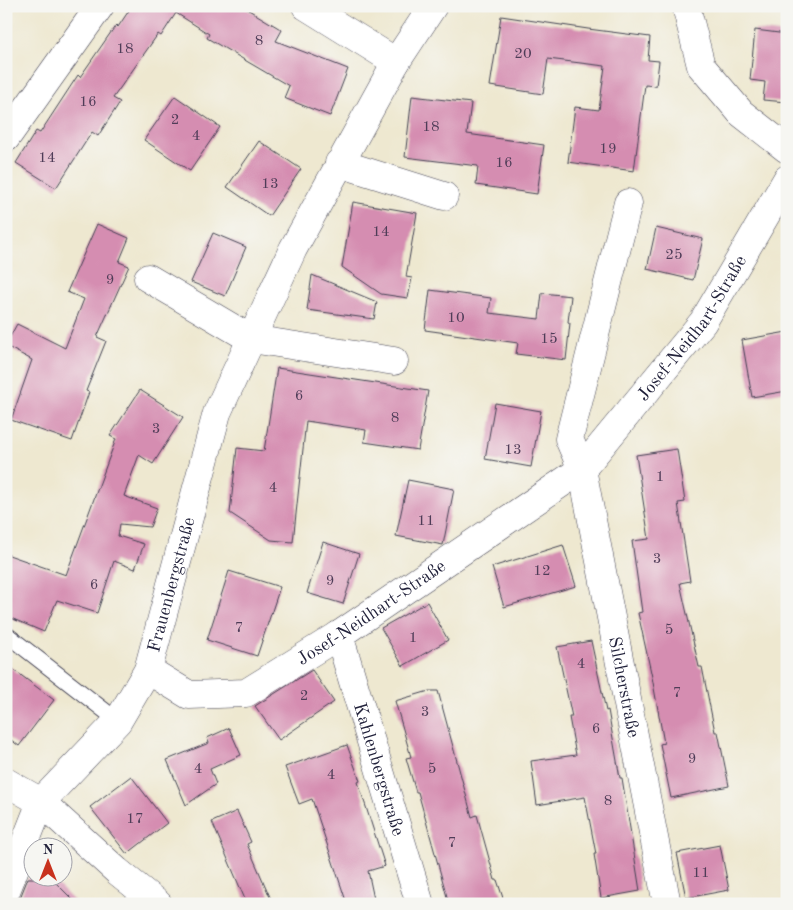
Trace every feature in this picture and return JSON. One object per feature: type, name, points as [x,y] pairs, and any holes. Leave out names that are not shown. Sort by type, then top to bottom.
[{"type":"street","points":[[6,138],[100,6]]},
{"type":"street","points":[[306,6],[396,62]]},
{"type":"street","name":"Frauenbergstraße","points":[[41,802],[118,721],[148,670],[217,413],[292,249],[396,62],[432,6]]},
{"type":"street","points":[[686,6],[701,66],[741,113],[787,149]]},
{"type":"street","points":[[339,164],[444,196]]},
{"type":"street","name":"Josef-Neidhart-Straße","points":[[148,670],[189,695],[246,693],[339,636],[582,469],[704,322],[787,178]]},
{"type":"street","points":[[582,469],[569,439],[628,203]]},
{"type":"street","points":[[148,278],[252,338],[394,361]]},
{"type":"street","name":"Silcherstraße","points":[[582,469],[667,904]]},
{"type":"street","name":"Kahlenbergstraße","points":[[339,636],[420,904]]},
{"type":"street","points":[[6,782],[41,802],[117,871],[158,904]]},
{"type":"street","points":[[6,891],[41,802]]},
{"type":"lane","points":[[6,634],[118,721]]},
{"type":"building","points":[[132,6],[242,6],[282,30],[276,41],[348,69],[330,116],[284,98],[289,86],[207,38],[209,34],[176,13],[161,36],[158,34],[113,98],[120,102],[98,136],[92,132],[56,188],[16,163],[36,131],[40,133],[78,75],[80,77],[116,25],[118,27]]},
{"type":"building","points":[[501,16],[650,37],[648,60],[659,61],[656,86],[645,85],[634,171],[568,162],[575,107],[599,110],[605,66],[548,59],[543,94],[490,86]]},
{"type":"building","points":[[755,30],[787,34],[787,102],[763,100],[765,82],[750,80]]},
{"type":"building","points":[[175,96],[220,127],[190,171],[144,140]]},
{"type":"building","points":[[412,96],[471,103],[467,134],[544,145],[537,194],[476,185],[478,166],[405,157]]},
{"type":"building","points":[[259,141],[301,169],[269,216],[227,187]]},
{"type":"building","points":[[353,202],[417,213],[406,277],[412,278],[408,298],[381,294],[342,267]]},
{"type":"building","points":[[97,224],[129,238],[119,262],[129,266],[97,337],[106,341],[86,391],[89,392],[72,441],[11,420],[32,360],[6,346],[6,344],[17,324],[65,348],[84,299],[67,292]]},
{"type":"building","points":[[656,228],[703,239],[693,280],[647,269]]},
{"type":"building","points":[[213,233],[246,247],[225,296],[191,282]]},
{"type":"building","points":[[312,275],[377,302],[374,319],[307,310]]},
{"type":"building","points":[[430,290],[491,298],[489,313],[539,319],[542,293],[571,296],[566,360],[516,354],[518,343],[425,330]]},
{"type":"building","points":[[787,332],[787,391],[752,397],[742,340]]},
{"type":"building","points":[[277,368],[428,391],[418,450],[364,442],[366,430],[306,421],[293,542],[271,540],[230,513],[237,448],[264,451]]},
{"type":"building","points":[[140,390],[183,417],[153,464],[139,455],[124,496],[157,508],[150,527],[120,524],[118,536],[144,544],[135,569],[114,561],[97,613],[57,600],[44,632],[6,616],[6,554],[66,575],[116,439],[110,436]]},
{"type":"building","points":[[495,403],[541,411],[531,467],[485,459]]},
{"type":"building","points":[[677,449],[685,502],[678,503],[690,581],[680,583],[699,667],[702,667],[715,732],[718,732],[729,786],[671,798],[660,744],[664,743],[638,613],[642,612],[632,541],[649,539],[636,455]]},
{"type":"building","points":[[408,480],[454,489],[443,545],[396,536]]},
{"type":"building","points":[[323,542],[359,554],[343,604],[307,593]]},
{"type":"building","points":[[563,545],[576,586],[504,607],[492,567]]},
{"type":"building","points":[[229,571],[280,587],[257,656],[207,640]]},
{"type":"building","points":[[427,602],[448,640],[403,666],[381,628]]},
{"type":"building","points":[[591,641],[606,711],[608,710],[620,778],[622,778],[640,891],[601,898],[594,854],[596,854],[585,797],[537,805],[531,761],[576,755],[569,717],[572,717],[557,647]]},
{"type":"building","points":[[6,664],[54,700],[19,746],[6,736]]},
{"type":"building","points":[[312,670],[334,702],[279,740],[255,706]]},
{"type":"building","points":[[429,691],[438,691],[472,817],[477,815],[495,880],[497,880],[505,904],[449,904],[418,792],[416,792],[406,758],[411,757],[395,701]]},
{"type":"building","points":[[229,728],[241,755],[210,769],[216,784],[186,805],[167,760],[209,743],[207,738]]},
{"type":"building","points":[[347,745],[360,781],[358,782],[385,866],[368,871],[375,904],[347,904],[312,799],[299,804],[285,767]]},
{"type":"building","points":[[131,776],[167,823],[127,854],[90,807]]},
{"type":"building","points":[[237,811],[251,842],[247,844],[273,904],[247,904],[212,822]]},
{"type":"building","points":[[720,845],[729,890],[686,898],[677,853]]},
{"type":"building","points":[[24,888],[61,888],[77,904],[26,904],[20,898]]}]
